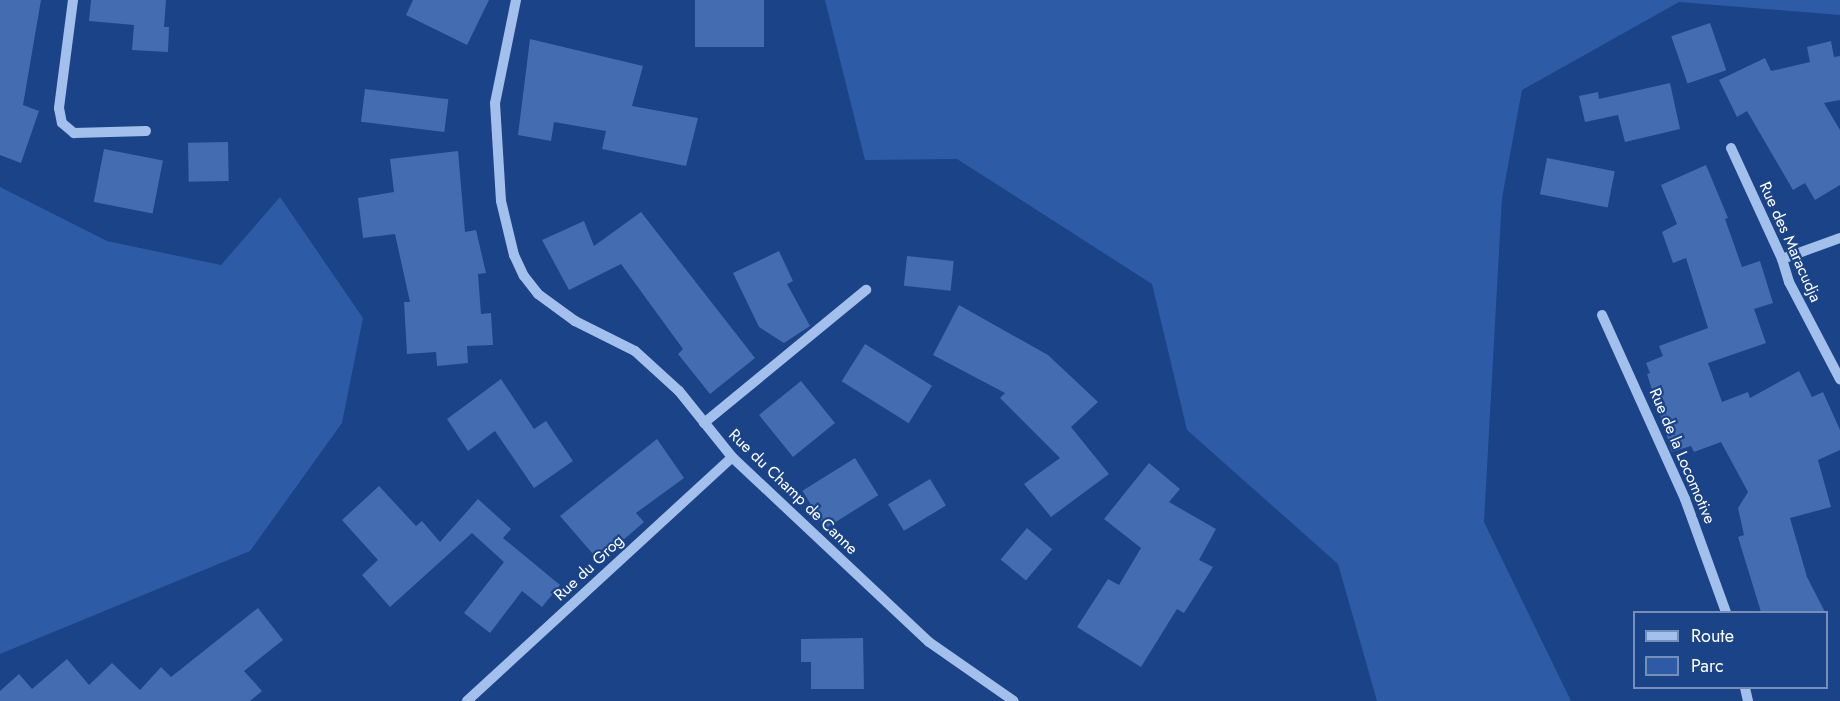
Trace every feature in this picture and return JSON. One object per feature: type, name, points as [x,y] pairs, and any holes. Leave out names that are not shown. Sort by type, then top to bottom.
[{"type":"street","points":[[73,0],[59,108],[62,123],[74,133],[146,131]]},
{"type":"street","name":"Rue du Champ de Canne","points":[[516,0],[495,103],[501,201],[514,255],[524,276],[538,294],[575,321],[635,351],[679,391],[732,457],[929,642],[1014,701]]},
{"type":"street","name":"Rue des Maracudja","points":[[1731,148],[1782,259],[1789,282],[1840,379]]},
{"type":"street","points":[[1782,259],[1840,238]]},
{"type":"street","points":[[704,423],[866,290]]},
{"type":"street","name":"Rue de la Locomotive","points":[[1602,315],[1686,499],[1726,611]]},
{"type":"street","name":"Rue du Grog","points":[[467,701],[732,457]]},
{"type":"green space","points":[[825,0],[1840,0],[1840,15],[1679,2],[1522,90],[1502,198],[1484,522],[1571,701],[1377,701],[1338,564],[1187,430],[1152,284],[957,159],[865,160]]},
{"type":"green space","points":[[0,187],[107,241],[221,265],[280,197],[363,318],[342,423],[250,551],[0,654]]},
{"type":"building","points":[[0,0],[41,0],[23,105],[39,111],[21,163],[0,155]]},
{"type":"building","points":[[91,0],[166,0],[164,27],[169,27],[168,52],[132,50],[134,25],[89,21]]},
{"type":"building","points":[[413,0],[489,0],[467,45],[406,15]]},
{"type":"building","points":[[695,0],[764,0],[764,47],[695,47]]},
{"type":"building","points":[[1710,23],[1726,70],[1688,84],[1671,36]]},
{"type":"building","points":[[530,39],[643,66],[632,106],[698,118],[686,166],[602,149],[606,131],[554,122],[551,141],[518,135]]},
{"type":"building","points":[[1831,41],[1834,57],[1840,56],[1840,100],[1824,103],[1840,130],[1840,185],[1815,200],[1805,183],[1793,190],[1747,111],[1737,117],[1719,80],[1765,58],[1771,71],[1810,62],[1807,47]]},
{"type":"building","points":[[1670,83],[1680,129],[1625,142],[1618,115],[1585,122],[1579,96],[1598,92],[1599,99]]},
{"type":"building","points":[[365,89],[448,99],[444,132],[361,122]]},
{"type":"building","points":[[228,142],[229,181],[189,182],[188,143]]},
{"type":"building","points":[[104,149],[163,160],[153,213],[94,202]]},
{"type":"building","points":[[458,151],[465,232],[476,230],[486,273],[478,274],[481,314],[491,313],[493,345],[467,346],[468,363],[437,366],[436,352],[407,354],[404,302],[410,302],[395,234],[363,238],[358,198],[394,192],[390,159]]},
{"type":"building","points":[[1547,158],[1615,171],[1608,207],[1540,194]]},
{"type":"building","points":[[1706,165],[1728,218],[1725,219],[1742,267],[1760,261],[1773,303],[1754,309],[1766,343],[1708,363],[1722,402],[1748,392],[1750,398],[1799,371],[1812,397],[1823,392],[1840,430],[1840,450],[1818,460],[1831,507],[1790,518],[1807,577],[1824,611],[1761,611],[1738,537],[1744,535],[1738,508],[1748,492],[1721,442],[1694,452],[1691,446],[1672,452],[1647,374],[1650,373],[1646,363],[1663,356],[1659,346],[1708,328],[1686,258],[1673,263],[1662,232],[1677,224],[1661,185]]},
{"type":"building","points":[[641,212],[755,358],[710,394],[678,354],[683,349],[621,264],[569,290],[542,240],[584,221],[594,246]]},
{"type":"building","points":[[779,251],[793,281],[787,284],[810,326],[784,343],[759,327],[733,273]]},
{"type":"building","points":[[907,256],[954,261],[951,291],[904,286]]},
{"type":"building","points":[[959,305],[1048,355],[1098,402],[1071,427],[1109,474],[1051,517],[1024,484],[1060,458],[1000,398],[1005,393],[933,355]]},
{"type":"building","points":[[865,344],[932,386],[909,423],[842,381]]},
{"type":"building","points":[[501,379],[534,429],[546,421],[573,461],[534,488],[495,431],[468,451],[447,419]]},
{"type":"building","points":[[801,381],[835,423],[793,457],[759,415]]},
{"type":"building","points":[[657,439],[684,478],[636,513],[644,522],[599,561],[560,516]]},
{"type":"building","points":[[855,458],[878,495],[826,528],[802,491]]},
{"type":"building","points":[[1149,463],[1180,489],[1169,502],[1216,529],[1199,560],[1213,567],[1184,613],[1177,609],[1141,667],[1077,627],[1108,579],[1119,585],[1141,548],[1104,519]]},
{"type":"building","points":[[930,479],[946,506],[904,531],[888,504]]},
{"type":"building","points":[[379,486],[416,526],[422,521],[440,542],[478,499],[511,529],[503,538],[560,585],[542,607],[522,591],[490,633],[464,613],[504,562],[472,533],[390,607],[362,575],[378,560],[342,520]]},
{"type":"building","points":[[1027,528],[1052,549],[1026,581],[1001,559]]},
{"type":"building","points":[[258,608],[283,640],[244,671],[262,691],[250,701],[0,701],[0,691],[19,674],[32,689],[67,659],[89,685],[112,663],[140,690],[161,667],[171,677]]},
{"type":"building","points":[[863,638],[864,689],[811,689],[811,662],[801,662],[801,639]]}]
